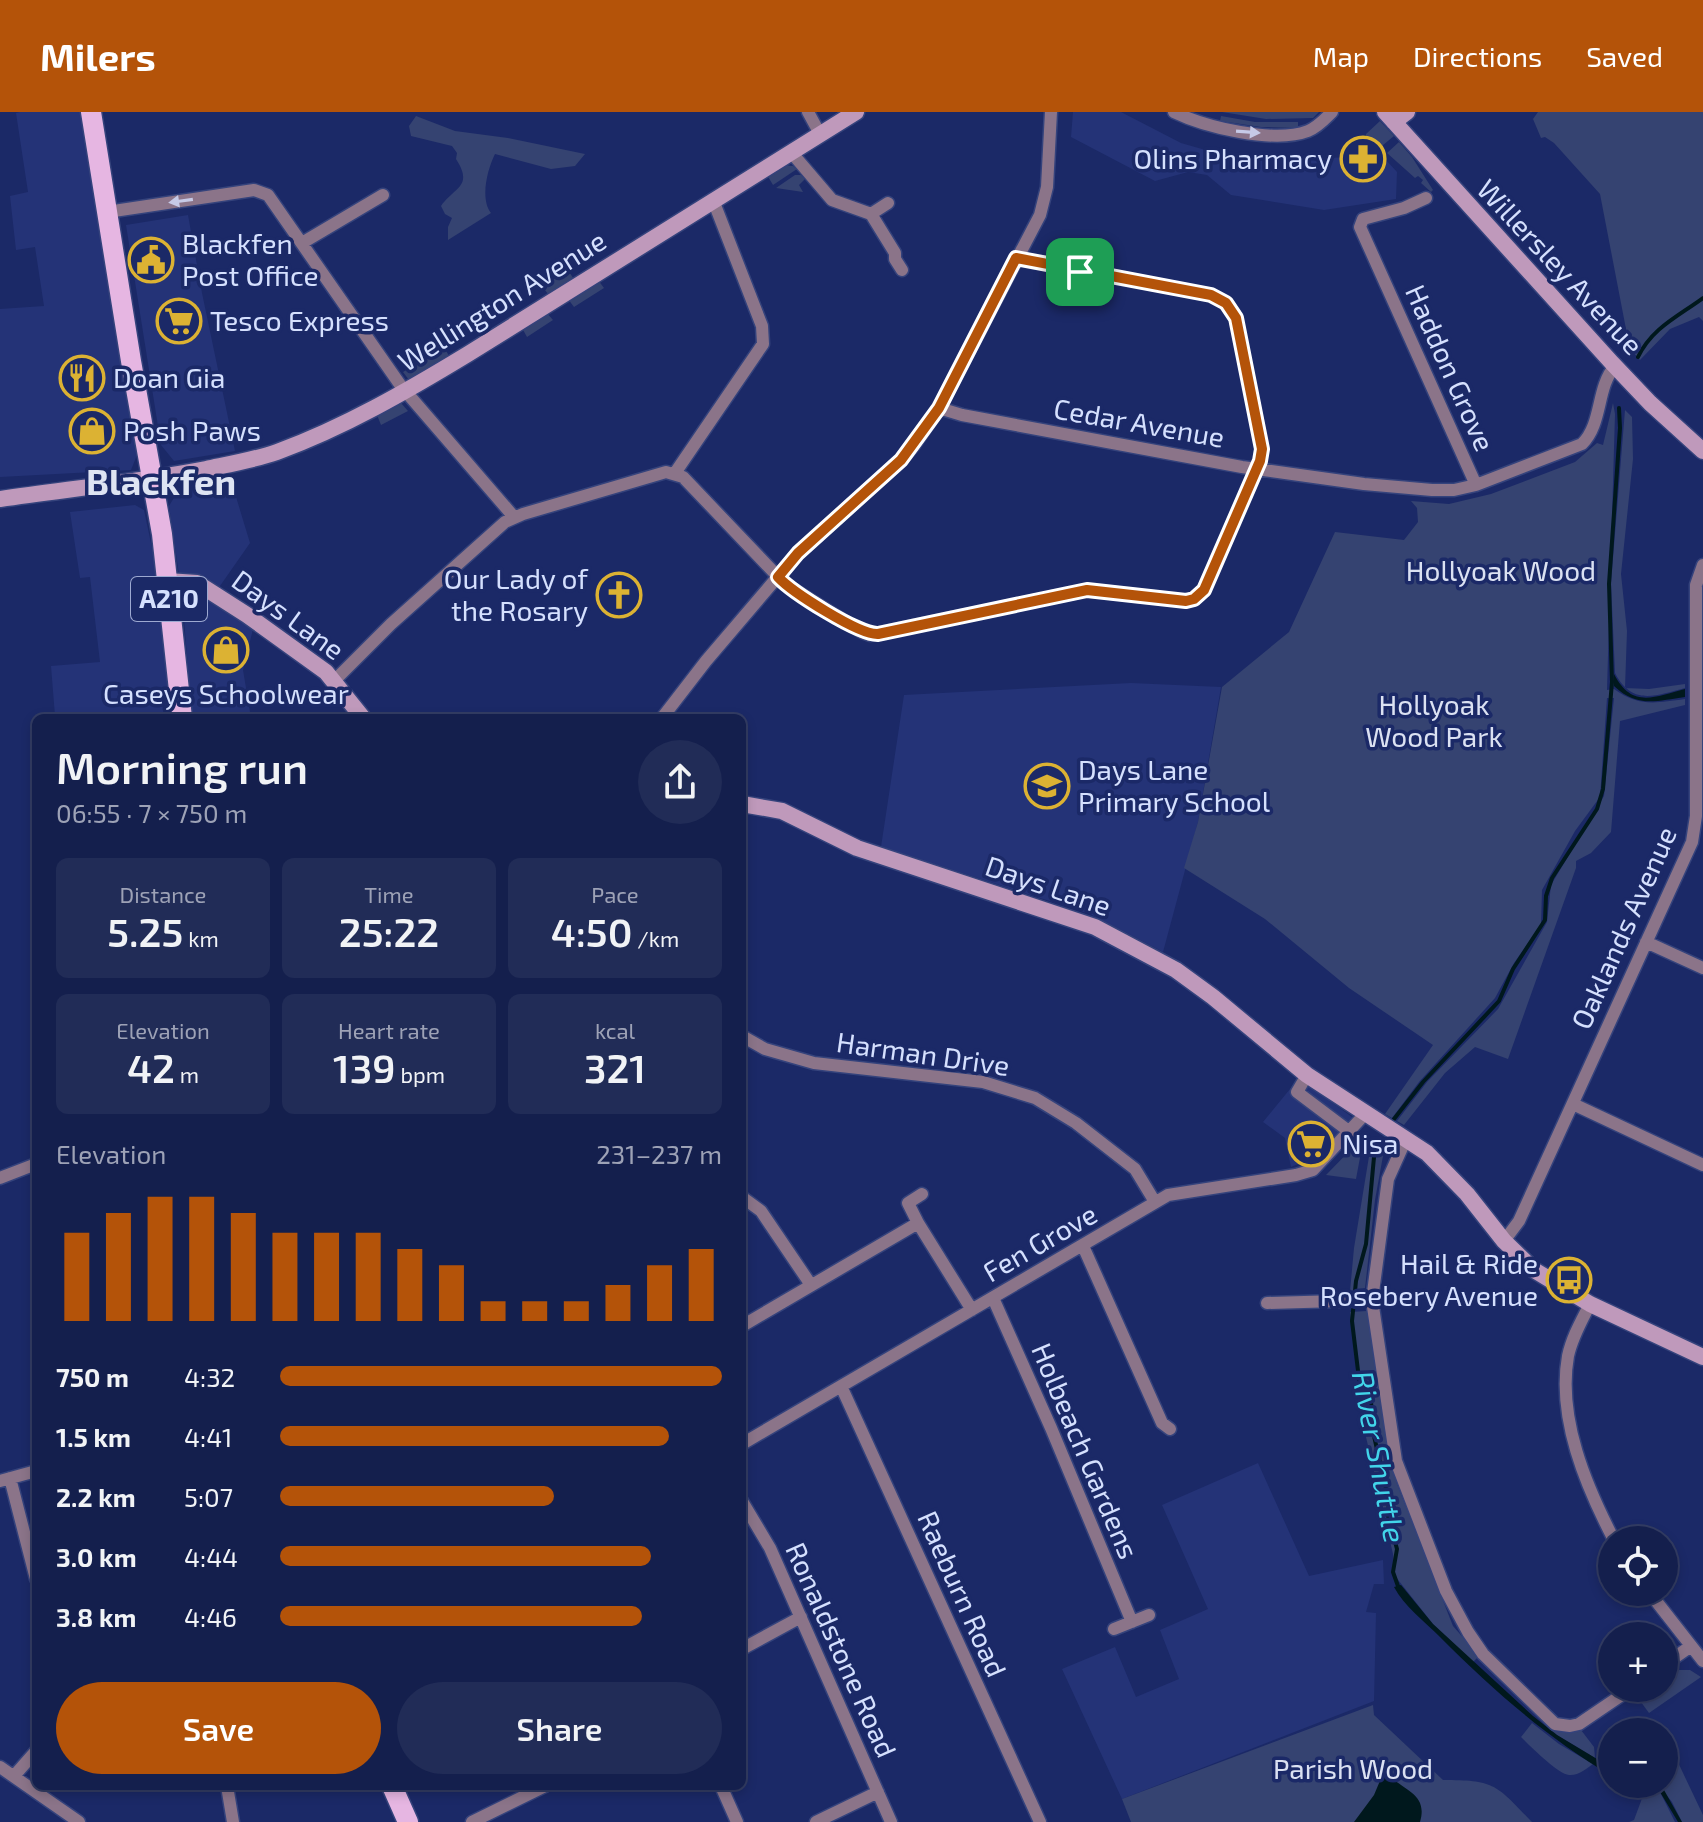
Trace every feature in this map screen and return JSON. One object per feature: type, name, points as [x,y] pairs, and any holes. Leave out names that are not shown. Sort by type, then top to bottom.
[{"type":"main road","name":"A210","points":[[91,112],[162,534],[182,714]]},
{"type":"main road","points":[[394,1790],[408,1822]]},
{"type":"street","points":[[808,112],[820,134]]},
{"type":"street","name":"Wellington Avenue","points":[[0,499],[152,480],[276,453],[329,430],[407,391],[856,112]]},
{"type":"street","points":[[665,714],[798,553],[909,452],[939,408],[1034,227],[1045,199],[1051,112]]},
{"type":"street","points":[[1174,112],[1235,132],[1287,135],[1318,126],[1332,112]]},
{"type":"street","name":"Willersley Avenue","points":[[1395,115],[1615,366],[1703,451]]},
{"type":"street","points":[[791,152],[832,200],[871,214],[902,270]]},
{"type":"street","points":[[107,212],[261,191],[274,202],[407,391],[514,517]]},
{"type":"street","points":[[302,243],[383,195]]},
{"type":"street","name":"Haddon Grove","points":[[1426,198],[1404,208],[1363,219],[1360,227],[1476,485],[1582,444],[1591,433],[1605,383],[1615,366]]},
{"type":"street","points":[[675,473],[763,344],[762,326],[713,200]]},
{"type":"street","points":[[871,214],[888,203]]},
{"type":"street","points":[[335,680],[482,540],[514,517],[655,474],[675,473],[683,477],[790,588],[870,635],[1087,590],[1190,600],[1204,590],[1262,449],[1238,326],[1226,303],[1211,295],[1016,258]]},
{"type":"street","name":"Cedar Avenue","points":[[939,408],[972,417],[1256,469],[1432,490],[1454,490],[1476,485]]},
{"type":"street","name":"Oaklands Avenue","points":[[1504,1241],[1519,1221],[1679,873],[1695,830],[1696,585],[1703,565]]},
{"type":"street","name":"Days Lane","points":[[167,581],[197,583],[207,587],[335,680],[360,714]]},
{"type":"street","name":"Days Lane","points":[[746,805],[782,811],[867,852],[1095,927],[1176,970],[1307,1075],[1406,1139],[1447,1172],[1504,1241],[1534,1270],[1590,1304],[1703,1357]]},
{"type":"street","points":[[1646,942],[1703,968]]},
{"type":"street","name":"Harman Drive","points":[[746,1038],[765,1049],[814,1063],[980,1082],[1027,1095],[1076,1123],[1126,1161],[1140,1175],[1155,1202]]},
{"type":"street","points":[[1307,1075],[1297,1092],[1350,1132]]},
{"type":"street","points":[[1573,1104],[1703,1165]]},
{"type":"street","name":"Fen Grove","points":[[746,1442],[1155,1202],[1177,1192],[1313,1170],[1365,1114]]},
{"type":"street","points":[[1406,1139],[1388,1179],[1373,1274],[1372,1300],[1396,1461],[1446,1591],[1483,1654],[1555,1724],[1579,1724],[1611,1702]]},
{"type":"street","points":[[0,1178],[32,1166]]},
{"type":"street","points":[[922,1194],[908,1203],[972,1310]]},
{"type":"street","points":[[746,1200],[761,1211],[811,1285]]},
{"type":"street","points":[[746,1324],[918,1223]]},
{"type":"street","points":[[1083,1246],[1162,1423],[1170,1429]]},
{"type":"street","name":"Holbeach Gardens","points":[[993,1298],[1132,1622]]},
{"type":"street","points":[[1267,1303],[1372,1300]]},
{"type":"street","points":[[1590,1304],[1568,1355],[1567,1406],[1578,1454],[1607,1526]]},
{"type":"street","name":"Raeburn Road","points":[[841,1386],[1040,1822]]},
{"type":"street","points":[[32,1472],[5,1480],[32,1566]]},
{"type":"street","name":"Ronaldstone Road","points":[[746,1508],[770,1548],[891,1822]]},
{"type":"street","points":[[1660,1606],[1703,1661]]},
{"type":"street","points":[[1114,1629],[1149,1615]]},
{"type":"street","points":[[746,1647],[801,1617]]},
{"type":"street","points":[[1678,1655],[1691,1646]]},
{"type":"street","points":[[14,1776],[32,1756]]},
{"type":"street","points":[[0,1767],[32,1785]]},
{"type":"street","points":[[228,1790],[233,1822]]},
{"type":"street","points":[[472,1822],[537,1790]]},
{"type":"street","points":[[723,1790],[737,1822]]},
{"type":"street","points":[[45,1792],[79,1822]]},
{"type":"street","points":[[816,1822],[878,1792]]},
{"type":"shaded area","points":[[85,112],[139,450],[131,470],[0,477],[0,309],[44,306],[35,247],[16,250],[10,196],[28,192],[16,113]]},
{"type":"shaded area","points":[[1073,112],[1121,112],[1181,143],[1223,155],[1290,160],[1367,156],[1386,160],[1397,172],[1396,199],[1324,210],[1231,195],[1207,175],[1188,172],[1155,181],[1071,137]]},
{"type":"shaded area","points":[[188,215],[235,451],[174,461],[161,445],[126,225]]},
{"type":"shaded area","points":[[230,477],[250,543],[213,596],[254,625],[243,670],[250,714],[192,714],[182,595],[169,506],[181,486]]},
{"type":"shaded area","points":[[135,505],[144,510],[155,562],[167,651],[171,714],[55,714],[51,666],[100,662],[90,577],[80,578],[70,512]]},
{"type":"shaded area","points":[[1614,674],[1628,692],[1636,696],[1654,697],[1685,689],[1685,697],[1647,701],[1631,698],[1614,686]]},
{"type":"shaded area","name":"Days Lane Primary School","points":[[1131,683],[1221,687],[1198,822],[1163,952],[1090,914],[881,847],[904,695]]},
{"type":"shaded area","points":[[1299,1078],[1352,1117],[1318,1155],[1291,1167],[1285,1138],[1263,1122]]},
{"type":"shaded area","points":[[1258,1463],[1309,1576],[1383,1560],[1384,1584],[1374,1584],[1366,1612],[1376,1613],[1374,1701],[1122,1799],[1062,1669],[1115,1647],[1136,1697],[1179,1679],[1160,1630],[1208,1609],[1162,1505]]},
{"type":"shaded area","points":[[1401,1585],[1433,1624],[1533,1716],[1557,1735],[1598,1760],[1598,1767],[1543,1729],[1480,1676],[1415,1614],[1394,1587]]},
{"type":"shaded area","points":[[1382,1776],[1389,1776],[1414,1794],[1421,1806],[1420,1822],[1354,1822],[1374,1795]]},
{"type":"shaded area","points":[[1664,1798],[1668,1798],[1682,1822],[1678,1822]]},
{"type":"green space","points":[[1222,112],[1319,112],[1313,118],[1266,119]]},
{"type":"green space","points":[[1538,112],[1703,112],[1703,321],[1699,317],[1670,329],[1640,360],[1626,344],[1626,329],[1600,194],[1554,143],[1541,138],[1533,119]]},
{"type":"green space","points":[[416,116],[455,131],[585,154],[575,166],[551,169],[495,154],[485,192],[491,213],[448,240],[452,218],[445,214],[441,206],[460,186],[463,175],[452,146],[411,136],[409,126]]},
{"type":"green space","points":[[1221,116],[1255,122],[1298,122],[1298,128],[1220,121]]},
{"type":"green space","points":[[1380,121],[1394,136],[1377,150],[1367,147],[1366,134]]},
{"type":"green space","points":[[1399,142],[1412,157],[1433,190],[1431,192],[1421,183],[1423,180],[1418,176],[1415,178],[1387,153]]},
{"type":"green space","points":[[783,165],[797,169],[773,185],[767,175]]},
{"type":"green space","points":[[795,175],[805,179],[799,185],[803,192],[776,188]]},
{"type":"green space","points":[[568,270],[573,278],[548,294],[542,286]]},
{"type":"green space","points":[[598,280],[604,288],[574,307],[568,299]]},
{"type":"green space","points":[[546,312],[553,320],[527,337],[522,328]]},
{"type":"green space","points":[[444,347],[449,356],[409,380],[403,372]]},
{"type":"green space","points":[[401,403],[408,411],[381,425],[377,415]]},
{"type":"green space","name":"Hollyoak Wood Park","points":[[1613,403],[1607,690],[1614,689],[1631,699],[1648,702],[1685,699],[1685,705],[1620,721],[1611,832],[1591,853],[1576,861],[1508,1059],[1475,1047],[1445,1073],[1404,1125],[1397,1121],[1427,1082],[1498,1009],[1547,922],[1551,885],[1604,796],[1614,698],[1607,698],[1600,797],[1575,831],[1542,890],[1541,925],[1514,963],[1495,998],[1419,1082],[1392,1118],[1385,1114],[1433,1045],[1349,988],[1265,919],[1184,868],[1198,822],[1222,687],[1289,632],[1335,532],[1404,540],[1418,522],[1417,508],[1411,501],[1449,504],[1491,494],[1575,462],[1597,443],[1603,445]]},
{"type":"green space","points":[[1625,410],[1632,417],[1633,459],[1621,574],[1627,631],[1625,687],[1615,673],[1611,583]]},
{"type":"green space","points":[[1685,684],[1685,688],[1645,696],[1626,688],[1649,689]]},
{"type":"green space","points":[[1364,1136],[1356,1179],[1326,1175]]},
{"type":"green space","points":[[1372,1138],[1385,1145],[1365,1288],[1350,1291],[1354,1248]]},
{"type":"green space","points":[[1367,1311],[1387,1446],[1397,1484],[1453,1626],[1479,1656],[1473,1662],[1433,1624],[1395,1576],[1393,1554],[1366,1437],[1350,1312]]},
{"type":"green space","points":[[1678,1670],[1690,1670],[1701,1677],[1678,1693]]},
{"type":"green space","points":[[1641,1702],[1665,1702],[1649,1713]]},
{"type":"green space","name":"Parish Wood","points":[[1373,1705],[1374,1715],[1443,1780],[1474,1781],[1494,1787],[1532,1822],[1131,1822],[1122,1799]]},
{"type":"green space","points":[[1532,1723],[1593,1764],[1572,1775],[1558,1770],[1521,1737]]},
{"type":"green space","points":[[1581,1730],[1594,1747],[1595,1758],[1557,1735],[1552,1731]]},
{"type":"green space","points":[[1678,1762],[1703,1815],[1703,1822],[1682,1822],[1669,1798],[1678,1798]]},
{"type":"green space","points":[[1642,1798],[1663,1798],[1675,1822],[1629,1822],[1634,1820]]},
{"type":"waterway","name":"River Shuttle","points":[[1638,357],[1650,338],[1703,298]]},
{"type":"waterway","name":"River Shuttle","points":[[1394,1119],[1423,1082],[1499,1001],[1513,969],[1545,920],[1546,896],[1552,878],[1597,809],[1603,789],[1612,682],[1609,584],[1619,408]]},
{"type":"waterway","name":"River Shuttle","points":[[1381,1142],[1374,1157],[1366,1244],[1356,1281],[1352,1321],[1359,1379],[1371,1402],[1374,1436],[1389,1502],[1388,1516],[1397,1549],[1393,1572],[1399,1589]]},
{"type":"place","name":"Olins Pharmacy","points":[[1363,159]]},
{"type":"place","name":"Blackfen Post Office","points":[[151,260]]},
{"type":"place","name":"Tesco Express","points":[[179,321]]},
{"type":"place","name":"Doan Gia","points":[[82,378]]},
{"type":"place","name":"Posh Paws","points":[[92,431]]},
{"type":"place","name":"Our Lady of the Rosary","points":[[619,595]]},
{"type":"place","name":"Caseys Schoolwear","points":[[226,650]]},
{"type":"place","name":"Days Lane Primary School","points":[[1047,786]]},
{"type":"place","name":"Nisa","points":[[1311,1144]]},
{"type":"place","name":"Hail & Ride Rosebery Avenue","points":[[1569,1280]]},
{"type":"district","name":"Blackfen","points":[[161,482]]},
{"type":"route","points":[[1016,258],[1080,272],[1211,295],[1226,303],[1236,318],[1262,449],[1260,461],[1199,596],[1186,601],[1087,590],[870,635],[785,584],[778,577],[798,553],[901,460],[929,425],[1016,258]]},
{"type":"park label","name":"Hollyoak Wood","points":[[1501,571]]}]
